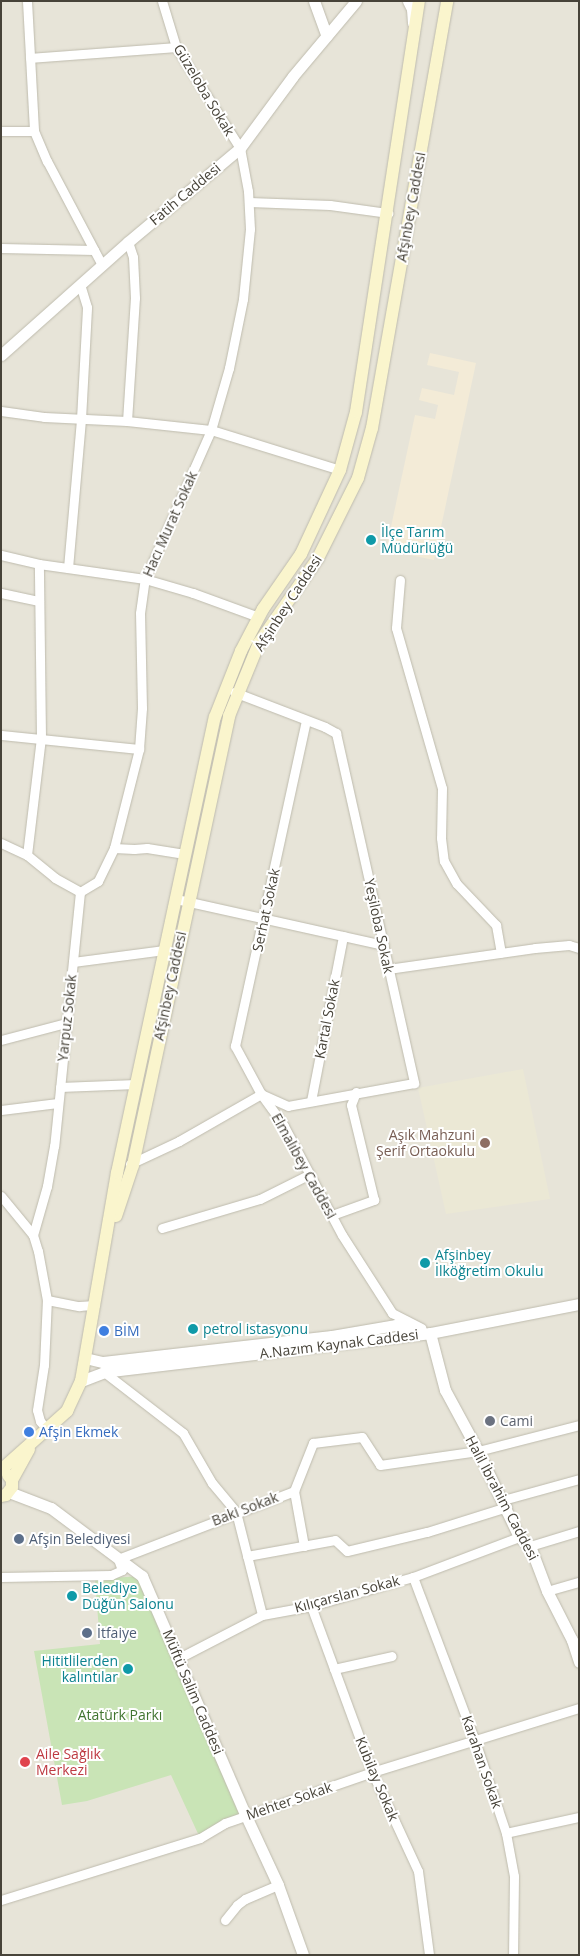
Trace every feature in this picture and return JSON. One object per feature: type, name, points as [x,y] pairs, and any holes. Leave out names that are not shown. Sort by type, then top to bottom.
[{"type":"main road","name":"Afşinbey Caddesi","points":[[33,1442],[46,1428],[67,1412],[81,1381],[96,1305],[119,1162],[164,950],[182,900],[185,854],[215,718],[224,689],[263,609],[301,554],[340,470],[356,412],[419,1]]},
{"type":"main road","name":"Afşinbey Caddesi","points":[[102,1261],[133,1165],[182,900],[229,716],[259,643],[318,558],[358,478],[372,428],[447,1]]},
{"type":"main road","points":[[5,1493],[7,1474],[1,1471],[33,1442]]},
{"type":"main road","points":[[5,1493],[33,1442]]},
{"type":"street","points":[[27,1],[34,131],[46,161],[102,265]]},
{"type":"street","name":"Güzeloba Sokak","points":[[162,1],[176,48],[240,148]]},
{"type":"street","points":[[314,1],[327,36]]},
{"type":"street","name":"Fatih Caddesi","points":[[2,351],[240,148],[294,76],[356,1]]},
{"type":"street","points":[[347,12],[363,1]]},
{"type":"street","points":[[408,1],[412,9],[414,28]]},
{"type":"street","points":[[30,58],[176,48]]},
{"type":"street","points":[[1,131],[34,131]]},
{"type":"street","name":"Hacı Murat Sokak","points":[[80,892],[98,881],[114,848],[139,749],[142,708],[140,613],[145,579],[212,430],[229,368],[243,299],[250,228],[249,202],[240,148]]},
{"type":"street","points":[[249,202],[330,205],[388,213]]},
{"type":"street","points":[[127,421],[135,298],[133,257],[128,242]]},
{"type":"street","points":[[1,248],[94,250]]},
{"type":"street","points":[[68,568],[82,419],[87,307],[80,284]]},
{"type":"street","points":[[1,411],[44,417],[127,421],[212,430],[340,470]]},
{"type":"street","points":[[1,555],[39,564],[145,579],[193,593],[256,616],[263,609]]},
{"type":"street","points":[[27,856],[41,738],[39,564]]},
{"type":"street","points":[[400,580],[396,628],[442,788],[441,838],[444,861],[457,884],[496,925],[501,953]]},
{"type":"street","points":[[1,593],[39,601]]},
{"type":"street","name":"Yeşiloba Sokak","points":[[224,689],[336,733],[414,1082],[288,1106]]},
{"type":"street","name":"Serhat Sokak","points":[[261,1094],[235,1046],[306,721]]},
{"type":"street","points":[[1,735],[139,749]]},
{"type":"street","points":[[1,842],[27,856],[55,878],[80,892]]},
{"type":"street","points":[[114,848],[147,848],[185,854]]},
{"type":"street","name":"Yarpuz Sokak","points":[[33,1235],[47,1186],[60,1088],[80,892]]},
{"type":"street","points":[[182,900],[384,945]]},
{"type":"street","name":"Kartal Sokak","points":[[311,1101],[343,936]]},
{"type":"street","points":[[388,969],[569,945],[579,948]]},
{"type":"street","points":[[73,962],[164,950]]},
{"type":"street","points":[[1,1040],[66,1023]]},
{"type":"street","points":[[60,1088],[136,1084]]},
{"type":"street","points":[[332,1215],[374,1200],[350,1105],[356,1092]]},
{"type":"street","points":[[119,1162],[133,1165],[261,1094],[288,1106],[284,1126]]},
{"type":"street","name":"Elmalıbey Caddesi","points":[[261,1094],[284,1126],[332,1215],[392,1313],[430,1333]]},
{"type":"street","points":[[1,1110],[58,1103]]},
{"type":"street","points":[[162,1228],[260,1199],[310,1174]]},
{"type":"street","points":[[1,1196],[33,1235],[38,1251],[47,1300],[44,1365],[37,1410],[40,1421],[46,1428]]},
{"type":"street","points":[[47,1300],[79,1306],[96,1305]]},
{"type":"street","points":[[430,1333],[579,1304]]},
{"type":"street","name":"A.Nazım Kaynak Caddesi","points":[[85,1358],[103,1362],[332,1336],[396,1325],[430,1333]]},
{"type":"street","name":"A.Nazım Kaynak Caddesi","points":[[81,1381],[104,1372],[430,1333]]},
{"type":"street","name":"Halil İbrahim Caddesi","points":[[430,1333],[445,1390],[505,1504],[519,1537],[530,1546],[547,1592],[575,1639],[579,1662]]},
{"type":"street","points":[[104,1372],[183,1433],[212,1483],[236,1512],[262,1615]]},
{"type":"street","points":[[478,1451],[579,1424]]},
{"type":"street","name":"Baki Sokak","points":[[118,1559],[294,1491],[313,1444],[362,1437],[380,1466],[478,1451]]},
{"type":"street","points":[[247,1556],[335,1540],[347,1552],[426,1532],[579,1479]]},
{"type":"street","points":[[294,1491],[304,1546]]},
{"type":"street","name":"Müftü Salim Caddesi","points":[[5,1493],[51,1508],[142,1576],[278,1885],[304,1955]]},
{"type":"street","points":[[530,1546],[579,1531]]},
{"type":"street","name":"Kılıçarslan Sokak","points":[[178,1658],[262,1615],[311,1606],[414,1577],[519,1537]]},
{"type":"street","points":[[1,1577],[111,1575],[122,1570],[118,1559]]},
{"type":"street","name":"Karahan Sokak","points":[[414,1577],[475,1741],[506,1833],[514,1876],[513,1955]]},
{"type":"street","points":[[547,1592],[579,1582]]},
{"type":"street","name":"Kubilay Sokak","points":[[311,1606],[372,1772],[418,1871],[430,1955]]},
{"type":"street","points":[[334,1670],[392,1656]]},
{"type":"street","name":"Mehter Sokak","points":[[1,1900],[200,1838],[225,1822],[372,1772],[579,1708]]},
{"type":"street","points":[[506,1833],[579,1817]]},
{"type":"street","points":[[225,1920],[245,1898],[278,1885]]},
{"type":"shaded area","points":[[1,1],[579,1],[579,1955],[1,1955]]},
{"type":"shaded area","points":[[430,353],[476,363],[434,560],[386,550],[415,415],[435,419],[438,405],[419,400],[422,388],[454,395],[459,372],[427,365]]},
{"type":"shaded area","name":"Aşık Mahzuni Şerif Ortaokulu","points":[[523,1069],[550,1199],[446,1214],[418,1088]]},
{"type":"green space","name":"Atatürk Parkı","points":[[142,1576],[246,1816],[200,1838],[171,1775],[87,1801],[62,1805],[34,1651],[100,1644],[95,1579]]},
{"type":"place","name":"İlçe Tarım Müdürlüğü","points":[[371,540]]},
{"type":"place","name":"Aşık Mahzuni Şerif Ortaokulu","points":[[485,1143]]},
{"type":"place","name":"Afşinbey İlköğretim Okulu","points":[[425,1263]]},
{"type":"place","name":"petrol istasyonu","points":[[193,1329]]},
{"type":"place","name":"BİM","points":[[104,1331]]},
{"type":"place","name":"Cami","points":[[490,1421]]},
{"type":"place","name":"Afşin Ekmek","points":[[29,1432]]},
{"type":"place","name":"Afşin Belediyesi","points":[[19,1539]]},
{"type":"place","name":"Belediye Düğün Salonu","points":[[72,1596]]},
{"type":"place","name":"İtfaiye","points":[[87,1633]]},
{"type":"place","name":"Hititlilerden kalıntılar","points":[[128,1669]]},
{"type":"place","name":"Aile Sağlık Merkezi","points":[[25,1762]]}]
